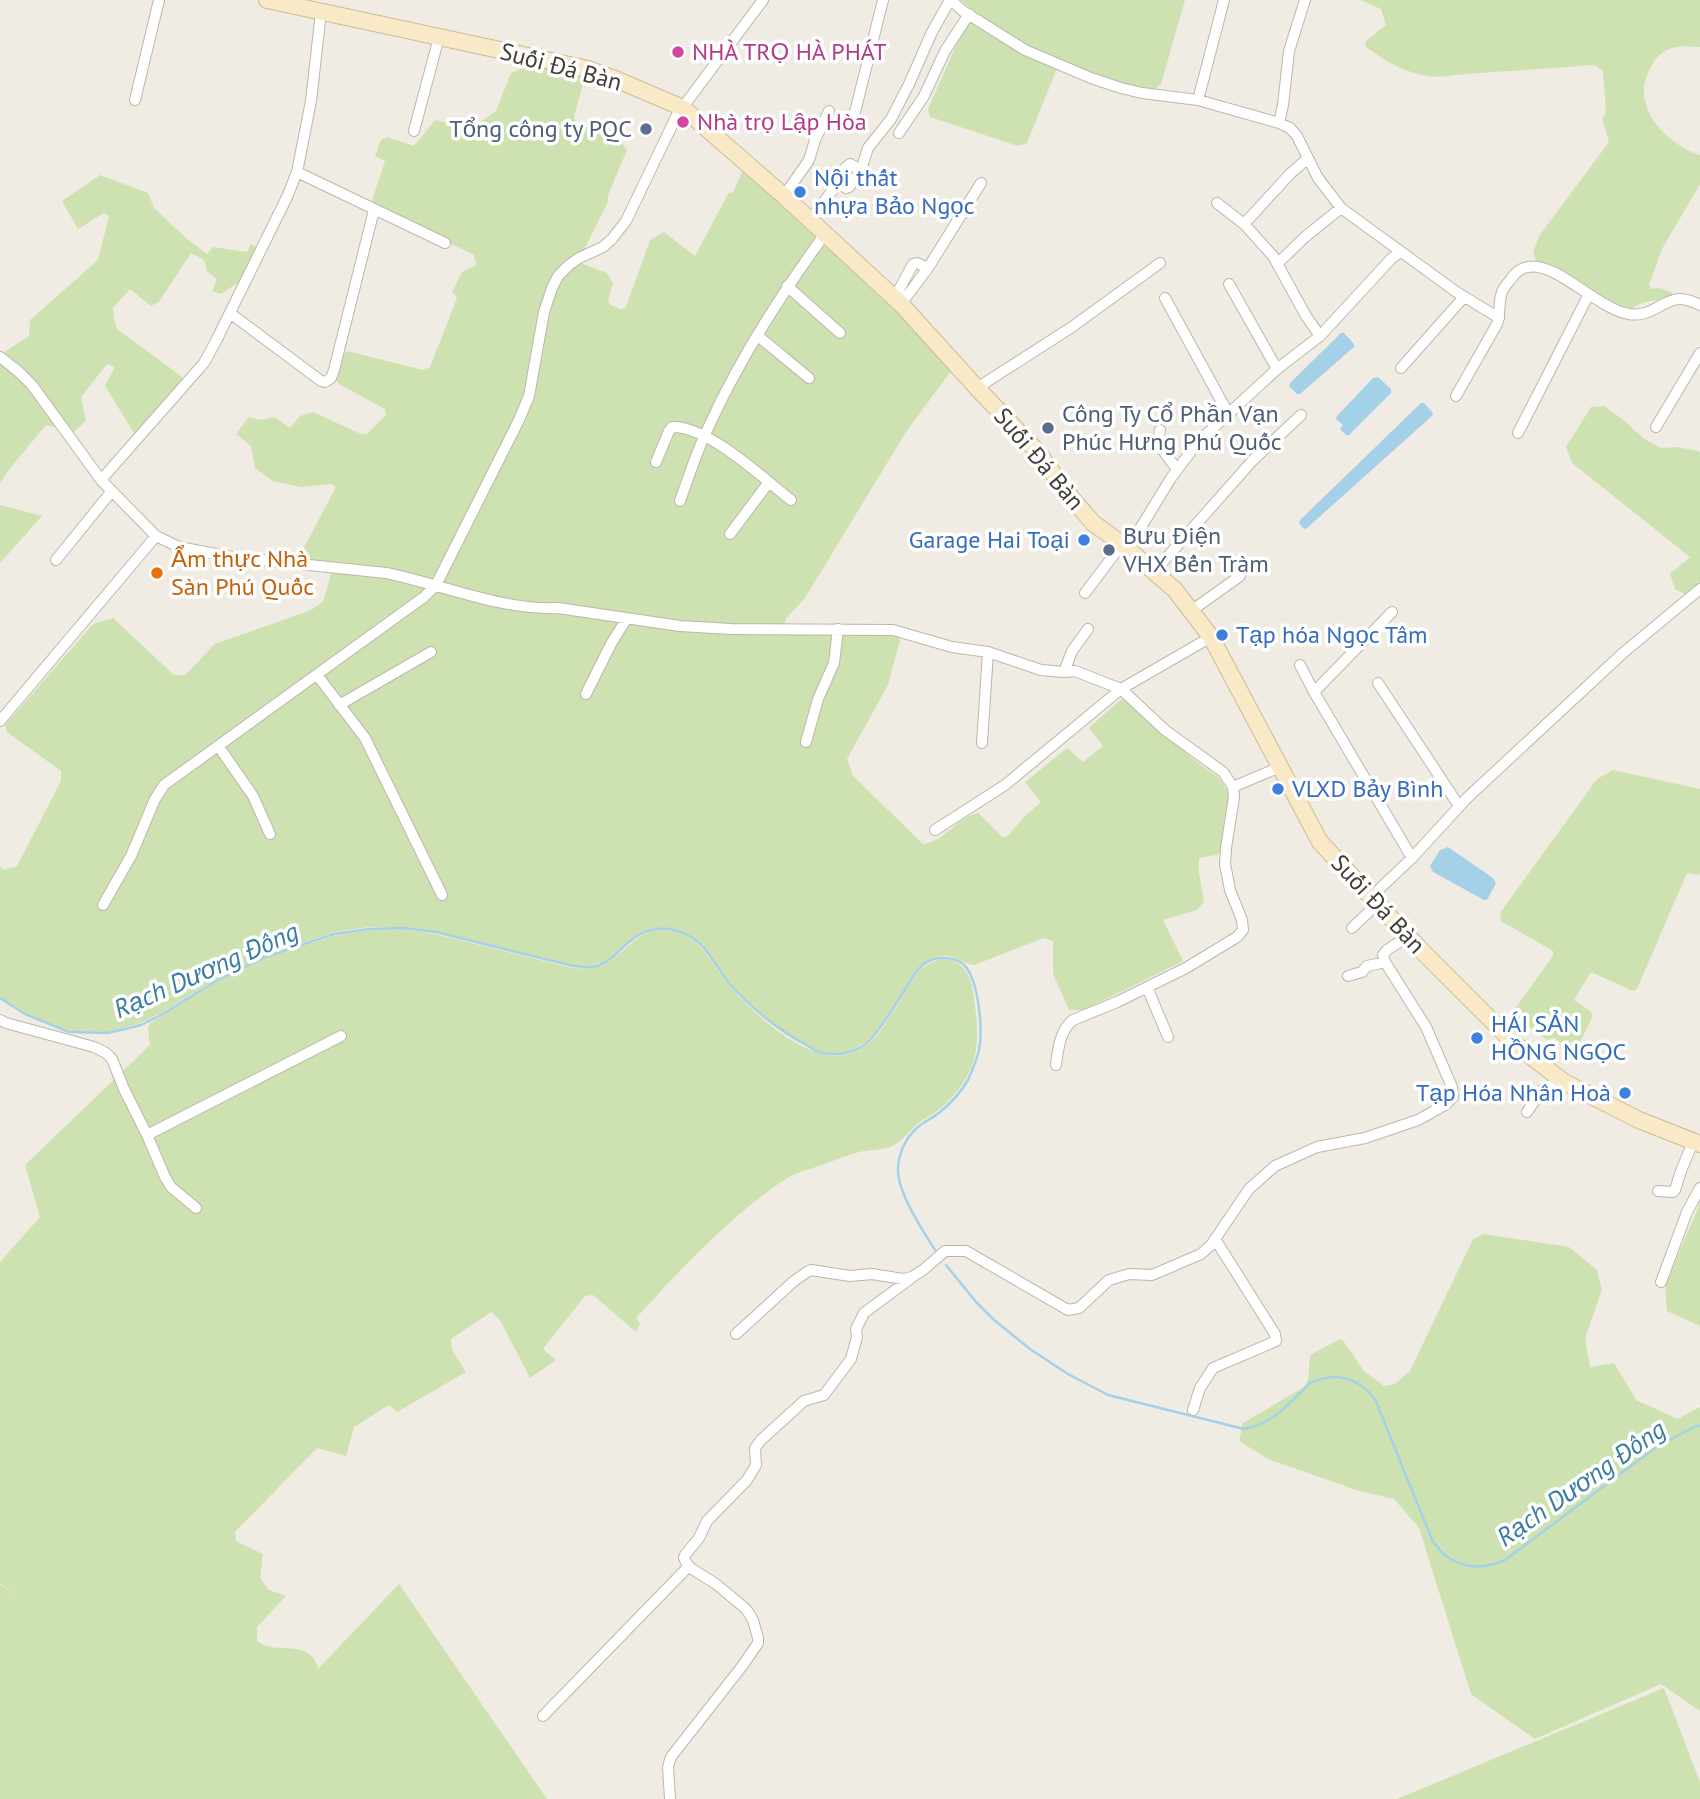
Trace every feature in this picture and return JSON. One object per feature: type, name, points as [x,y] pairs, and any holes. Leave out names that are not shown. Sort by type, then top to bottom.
[{"type":"street","points":[[135,100],[159,0]]},
{"type":"street","name":"Suối Đá Bàn","points":[[267,0],[587,69],[683,108],[785,197],[898,302],[1038,452],[1064,489],[1093,523],[1175,590],[1211,637],[1320,842],[1408,936],[1515,1044],[1561,1080],[1639,1120],[1697,1143]]},
{"type":"street","points":[[103,905],[131,856],[155,799],[164,785],[424,597],[436,585],[529,396],[544,312],[558,276],[579,258],[603,247],[626,221],[677,115],[764,0]]},
{"type":"street","points":[[853,120],[884,0]]},
{"type":"street","points":[[810,220],[838,183],[849,187],[861,170],[868,148],[891,119],[950,0],[1025,50],[1091,78],[1142,93],[1198,100],[1290,128],[1297,136],[1318,178],[1341,208],[1464,297],[1499,318]]},
{"type":"street","points":[[1198,100],[1224,0]]},
{"type":"street","points":[[1279,124],[1289,51],[1305,0]]},
{"type":"street","points":[[101,480],[204,363],[297,172],[311,100],[321,12]]},
{"type":"street","points":[[899,133],[924,96],[946,51],[969,14]]},
{"type":"street","points":[[414,131],[439,37]]},
{"type":"street","points":[[785,197],[809,160],[829,111]]},
{"type":"street","points":[[1244,224],[1308,158]]},
{"type":"street","points":[[297,172],[445,243]]},
{"type":"street","points":[[898,302],[913,264],[928,268],[981,183]]},
{"type":"street","points":[[1217,203],[1244,224],[1278,263],[1306,316],[1320,336]]},
{"type":"street","points":[[1278,263],[1305,236],[1341,208]]},
{"type":"street","points":[[230,313],[321,381],[331,378],[374,210]]},
{"type":"street","points":[[680,501],[704,436],[728,386],[788,286],[825,234]]},
{"type":"street","points":[[1085,593],[1125,547],[1198,442],[1277,369],[1320,336],[1400,252]]},
{"type":"street","points":[[977,388],[1072,327],[1160,263]]},
{"type":"street","points":[[1456,396],[1499,318],[1502,292],[1511,278],[1524,268],[1540,267],[1554,273],[1626,314],[1644,314],[1680,299],[1700,305]]},
{"type":"street","points":[[1229,284],[1277,369]]},
{"type":"street","points":[[788,286],[839,333]]},
{"type":"street","points":[[1518,433],[1589,294]]},
{"type":"street","points":[[1401,368],[1464,297]]},
{"type":"street","points":[[1165,298],[1228,415]]},
{"type":"street","points":[[758,336],[809,378]]},
{"type":"street","points":[[1656,427],[1700,353]]},
{"type":"street","points":[[0,357],[32,386],[111,492],[156,536],[179,547],[386,573],[518,606],[558,608],[680,626],[893,631],[952,647],[988,652],[1041,670],[1064,673],[1075,671],[1121,689],[1165,730],[1223,772],[1233,787],[1225,864],[1243,930],[1237,937],[1186,968],[1067,1024],[1056,1065]]},
{"type":"street","points":[[1154,572],[1253,460],[1301,415]]},
{"type":"street","points":[[656,462],[668,431],[672,427],[679,427],[724,447],[791,500]]},
{"type":"street","points":[[1160,430],[1159,443],[1177,470]]},
{"type":"street","points":[[730,534],[769,482]]},
{"type":"street","points":[[55,560],[111,492]]},
{"type":"street","points":[[0,721],[156,536]]},
{"type":"street","points":[[1191,611],[1240,576]]},
{"type":"street","points":[[1352,928],[1459,806],[1623,653],[1697,596]]},
{"type":"street","points":[[1314,692],[1392,612]]},
{"type":"street","points":[[586,694],[627,618]]},
{"type":"street","points":[[806,741],[818,699],[834,663],[838,629]]},
{"type":"street","points":[[1064,673],[1072,651],[1088,629]]},
{"type":"street","points":[[935,830],[1004,785],[1121,689],[1211,637]]},
{"type":"street","points":[[339,705],[431,652]]},
{"type":"street","points":[[982,743],[988,652]]},
{"type":"street","points":[[1300,665],[1412,858]]},
{"type":"street","points":[[317,675],[365,738],[442,895]]},
{"type":"street","points":[[1378,683],[1459,806]]},
{"type":"street","points":[[219,747],[253,796],[270,834]]},
{"type":"street","points":[[1233,787],[1280,767]]},
{"type":"street","points":[[670,1799],[668,1767],[671,1757],[705,1716],[758,1643],[753,1620],[746,1609],[689,1566],[685,1555],[699,1538],[707,1521],[747,1480],[756,1465],[755,1448],[761,1440],[804,1401],[824,1395],[851,1359],[857,1337],[856,1329],[864,1314],[945,1251],[966,1251],[1068,1310],[1080,1308],[1109,1280],[1129,1274],[1153,1275],[1201,1254],[1211,1245],[1249,1189],[1275,1166],[1317,1147],[1365,1138],[1418,1120],[1445,1105],[1453,1097],[1452,1087],[1426,1027],[1383,955],[1408,936]]},
{"type":"street","points":[[1348,976],[1362,972],[1367,966],[1385,962]]},
{"type":"street","points":[[1147,987],[1168,1037]]},
{"type":"street","points":[[0,1020],[94,1047],[106,1053],[112,1059],[165,1177],[171,1187],[196,1208]]},
{"type":"street","points":[[148,1135],[341,1036]]},
{"type":"street","points":[[1527,1112],[1544,1089],[1561,1080]]},
{"type":"street","points":[[1658,1191],[1675,1190],[1681,1171],[1697,1143]]},
{"type":"street","points":[[1661,1282],[1687,1212],[1700,1188]]},
{"type":"street","points":[[1193,1410],[1200,1388],[1213,1368],[1276,1341],[1275,1335],[1215,1239]]},
{"type":"street","points":[[736,1334],[794,1281],[811,1270],[850,1276],[872,1274],[903,1279],[912,1277]]},
{"type":"street","points":[[543,1716],[689,1566]]},
{"type":"green space","points":[[961,0],[1185,0],[1161,84],[1155,89],[1124,84],[1060,61],[1027,143],[1018,146],[930,117],[928,109],[958,41],[975,12]]},
{"type":"green space","points":[[1360,0],[1700,0],[1700,47],[1675,47],[1662,53],[1652,65],[1644,86],[1648,110],[1658,127],[1682,147],[1700,155],[1700,184],[1662,249],[1649,285],[1651,289],[1659,288],[1673,295],[1644,302],[1627,311],[1537,263],[1533,253],[1539,236],[1609,142],[1602,118],[1606,113],[1603,71],[1595,65],[1441,77],[1418,74],[1396,66],[1366,47],[1365,42],[1386,25],[1381,9]]},
{"type":"green space","points":[[531,64],[579,75],[584,80],[574,117],[577,124],[593,126],[622,136],[621,142],[627,150],[608,195],[608,202],[578,262],[607,273],[613,283],[609,304],[621,310],[626,307],[650,240],[664,232],[695,256],[742,172],[751,171],[943,358],[951,371],[906,432],[805,598],[787,617],[781,632],[897,635],[900,640],[888,685],[847,759],[853,776],[923,844],[938,839],[964,819],[978,813],[1002,837],[1008,836],[1041,802],[1025,782],[1067,748],[1083,762],[1103,746],[1089,728],[1120,700],[1126,699],[1194,760],[1219,778],[1229,793],[1229,813],[1222,852],[1199,858],[1204,902],[1197,910],[1163,920],[1183,961],[1084,1010],[1069,1010],[1053,974],[1053,941],[1044,938],[974,965],[952,957],[936,957],[915,971],[869,1039],[854,1049],[833,1054],[816,1050],[776,1025],[737,992],[708,951],[696,939],[666,927],[640,933],[609,959],[583,965],[573,965],[437,931],[405,927],[369,927],[334,932],[263,957],[217,979],[161,1013],[140,1023],[108,1032],[70,1031],[28,1014],[0,997],[0,867],[4,870],[17,866],[61,781],[61,771],[7,732],[5,725],[93,624],[113,618],[174,675],[185,675],[215,644],[311,610],[323,602],[331,574],[298,559],[336,487],[331,484],[301,487],[273,481],[255,468],[251,446],[236,434],[249,417],[261,420],[274,417],[290,428],[300,416],[313,412],[361,434],[367,434],[386,415],[385,409],[339,384],[335,378],[342,356],[348,351],[423,370],[430,367],[457,298],[452,292],[462,272],[476,265],[474,255],[381,209],[372,200],[385,161],[375,156],[381,140],[387,137],[414,146],[435,120],[471,128],[496,111],[511,73]]},
{"type":"green space","points":[[100,175],[148,193],[154,208],[207,254],[213,247],[247,252],[251,244],[259,248],[242,285],[236,284],[221,294],[212,291],[217,279],[207,271],[204,260],[191,253],[159,302],[151,306],[130,289],[113,308],[117,329],[181,376],[183,382],[144,428],[134,433],[105,386],[115,367],[107,364],[81,397],[86,421],[74,432],[46,425],[0,484],[0,355],[29,336],[30,320],[98,260],[109,216],[104,213],[78,229],[62,201]]},
{"type":"green space","points":[[1604,406],[1644,439],[1661,448],[1677,447],[1700,453],[1700,583],[1686,595],[1675,589],[1670,574],[1690,557],[1572,463],[1566,447],[1591,407]]},
{"type":"green space","points":[[0,505],[42,516],[0,563]]},
{"type":"green space","points":[[1613,770],[1700,789],[1700,872],[1699,875],[1687,873],[1637,989],[1633,991],[1591,972],[1574,1000],[1593,1016],[1577,1048],[1571,1050],[1554,1038],[1547,1040],[1515,1016],[1514,1010],[1553,956],[1553,951],[1501,921],[1500,913],[1597,779]]},
{"type":"green space","points":[[404,929],[435,934],[572,968],[604,964],[649,932],[678,932],[700,946],[735,992],[768,1023],[805,1048],[830,1056],[848,1054],[864,1047],[885,1024],[917,973],[935,961],[952,961],[966,971],[973,992],[977,1026],[975,1055],[964,1081],[954,1094],[898,1143],[886,1148],[863,1151],[794,1174],[744,1210],[688,1263],[636,1318],[640,1324],[636,1332],[593,1295],[585,1296],[543,1349],[556,1360],[530,1378],[500,1320],[491,1312],[451,1339],[452,1350],[466,1372],[397,1412],[389,1405],[354,1427],[346,1456],[317,1448],[235,1532],[236,1541],[263,1554],[260,1578],[269,1590],[286,1596],[257,1627],[257,1641],[271,1647],[302,1650],[314,1659],[318,1669],[399,1584],[547,1799],[0,1799],[0,1584],[22,1601],[0,1583],[0,1262],[40,1217],[25,1165],[150,1045],[150,1023],[217,982],[261,960],[333,936],[368,930]]},
{"type":"green space","points":[[1700,1203],[1700,1326],[1667,1311],[1665,1286]]},
{"type":"green space","points":[[1484,1234],[1569,1247],[1597,1270],[1602,1290],[1585,1338],[1590,1367],[1614,1363],[1636,1400],[1678,1419],[1700,1407],[1700,1711],[1661,1684],[1535,1739],[1471,1694],[1419,1528],[1394,1499],[1359,1491],[1268,1459],[1239,1441],[1243,1423],[1304,1387],[1308,1380],[1310,1355],[1340,1339],[1364,1371],[1384,1386],[1395,1384],[1410,1371],[1473,1239]]},
{"type":"green space","points":[[1664,1688],[1700,1782],[1700,1799],[1397,1799]]},
{"type":"water","points":[[1344,333],[1354,347],[1297,394],[1289,386],[1290,383]]},
{"type":"water","points":[[1378,377],[1391,389],[1391,393],[1346,435],[1340,429],[1343,425],[1336,419],[1337,416],[1373,378]]},
{"type":"water","points":[[1421,403],[1433,413],[1432,416],[1304,529],[1299,523],[1300,520]]},
{"type":"water","points":[[1448,847],[1493,878],[1496,883],[1487,900],[1433,872],[1430,866],[1440,850]]},
{"type":"waterway","name":"Rạch Dương Đông","points":[[0,998],[25,1014],[69,1032],[108,1033],[141,1025],[218,980],[263,958],[334,934],[404,928],[436,932],[573,966],[593,967],[609,960],[643,933],[666,929],[687,935],[702,946],[738,993],[776,1026],[817,1051],[838,1054],[863,1046],[869,1041],[916,972],[925,964],[938,958],[953,959],[963,964],[968,971],[976,992],[980,1030],[978,1054],[968,1080],[959,1093],[944,1109],[914,1131],[906,1141],[898,1163],[899,1178],[906,1200],[935,1250]]},
{"type":"waterway","name":"Rạch Dương Đông","points":[[946,1265],[976,1302],[1030,1349],[1068,1374],[1108,1395],[1244,1429],[1273,1418],[1310,1383],[1320,1379],[1338,1377],[1361,1386],[1375,1399],[1433,1542],[1447,1557],[1470,1566],[1491,1565],[1505,1560],[1655,1448],[1700,1425]]},
{"type":"place","name":"NHÀ TRỌ HÀ PHÁT","points":[[678,52]]},
{"type":"place","name":"Nhà trọ Lập Hòa","points":[[683,122]]},
{"type":"place","name":"Tổng công ty PQC","points":[[646,129]]},
{"type":"place","name":"Nội thất nhựa Bảo Ngọc","points":[[800,192]]},
{"type":"place","name":"Công Ty Cổ Phần Vạn Phúc Hưng Phú Quốc","points":[[1048,428]]},
{"type":"place","name":"Garage Hai Toại","points":[[1084,540]]},
{"type":"place","name":"Bưu Điện VHX Bến Tràm","points":[[1109,550]]},
{"type":"place","name":"Ẩm thực Nhà Sàn Phú Quốc","points":[[157,573]]},
{"type":"place","name":"Tạp hóa Ngọc Tâm","points":[[1222,635]]},
{"type":"place","name":"VLXD Bảy Bình","points":[[1278,789]]},
{"type":"place","name":"HÁI SẢN HỒNG NGỌC","points":[[1477,1038]]},
{"type":"place","name":"Tạp Hóa Nhân Hoà","points":[[1625,1093]]}]
